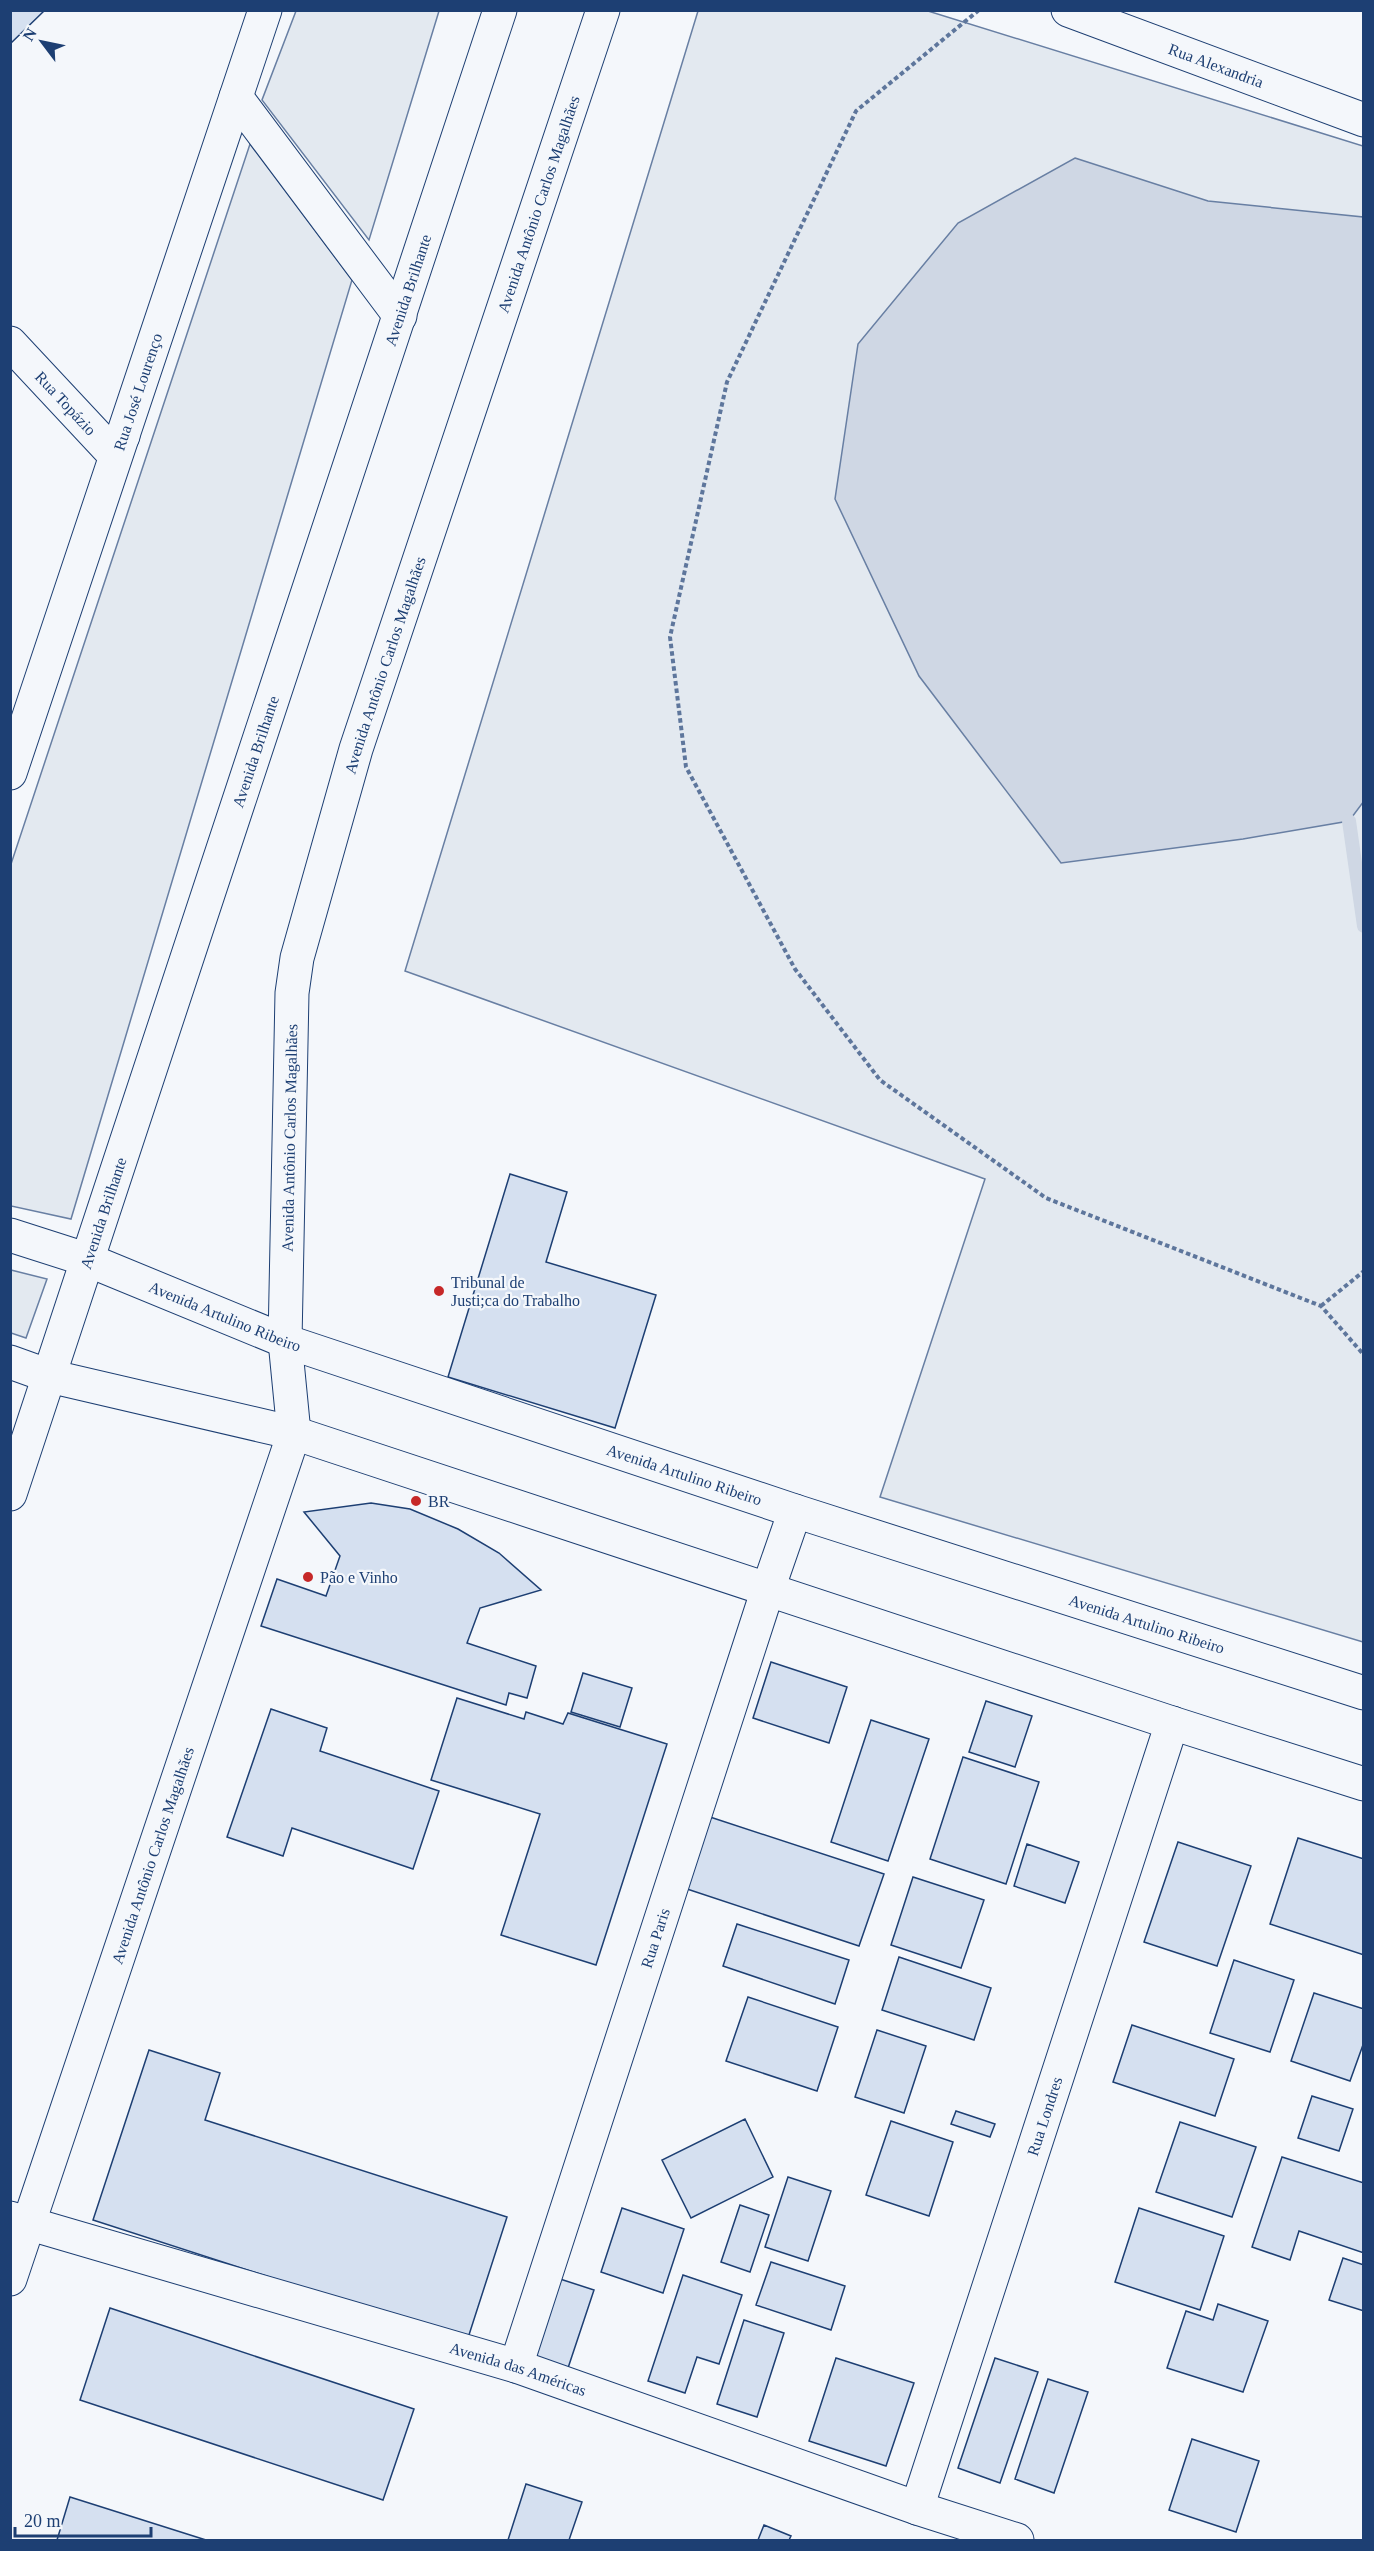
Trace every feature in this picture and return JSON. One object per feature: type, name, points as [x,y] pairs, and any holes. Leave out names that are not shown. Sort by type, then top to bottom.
[{"type":"street","name":"Rua José Lourenço","points":[[10,773],[266,10]]},
{"type":"street","name":"Avenida Brilhante","points":[[10,1494],[500,10]]},
{"type":"street","name":"Avenida Antônio Carlos Magalhães","points":[[10,2279],[20,2221],[294,1433],[285,1341],[292,993],[297,958],[356,749],[603,10]]},
{"type":"street","name":"Rua Alexandria","points":[[1068,10],[1364,120]]},
{"type":"street","points":[[236,97],[400,316]]},
{"type":"street","name":"Rua Topázio","points":[[10,343],[109,450],[123,436]]},
{"type":"street","name":"Avenida Artulino Ribeiro","points":[[10,1234],[88,1260],[285,1341],[795,1511],[1364,1693]]},
{"type":"street","points":[[10,1362],[49,1376],[294,1433],[1172,1724],[1364,1784]]},
{"type":"street","name":"Rua Paris","points":[[516,2366],[795,1511]]},
{"type":"street","name":"Rua Londres","points":[[917,2508],[1172,1724]]},
{"type":"street","name":"Avenida das Américas","points":[[20,2221],[516,2366],[917,2508],[1017,2541]]},
{"type":"path","points":[[979,10],[856,111],[727,382],[670,637],[686,767],[795,969],[880,1080],[1046,1198],[1320,1306],[1364,1355]]},
{"type":"path","points":[[1320,1306],[1364,1271]]},
{"type":"shaded area","points":[[296,11],[439,11],[369,240],[262,100]]},
{"type":"shaded area","points":[[698,11],[928,11],[1363,146],[1363,1642],[880,1497],[985,1179],[405,971]]},
{"type":"shaded area","points":[[250,144],[352,280],[71,1219],[11,1206],[11,864]]},
{"type":"shaded area","points":[[1075,158],[1208,201],[1363,217],[1364,801],[1349,821],[1243,839],[1061,863],[919,676],[835,499],[858,344],[958,223]]},
{"type":"shaded area","points":[[11,1270],[47,1279],[26,1338],[11,1333]]},
{"type":"building","points":[[10,10],[45,10],[10,44]]},
{"type":"building","points":[[510,1174],[567,1192],[546,1262],[656,1295],[615,1428],[448,1377]]},
{"type":"building","points":[[371,1503],[410,1509],[458,1529],[499,1553],[541,1590],[480,1608],[467,1643],[536,1666],[527,1698],[509,1693],[506,1705],[261,1626],[277,1579],[326,1596],[340,1556],[304,1512]]},
{"type":"building","points":[[771,1662],[847,1687],[829,1743],[753,1718]]},
{"type":"building","points":[[583,1673],[632,1688],[620,1727],[571,1712]]},
{"type":"building","points":[[457,1698],[524,1719],[526,1712],[563,1724],[568,1713],[667,1744],[596,1965],[501,1935],[540,1814],[431,1780]]},
{"type":"building","points":[[986,1701],[1032,1716],[1015,1767],[969,1752]]},
{"type":"building","points":[[271,1709],[327,1728],[320,1751],[439,1791],[413,1869],[292,1828],[283,1856],[227,1837]]},
{"type":"building","points":[[871,1720],[929,1739],[888,1861],[831,1842]]},
{"type":"building","points":[[963,1757],[1039,1782],[1006,1884],[930,1859]]},
{"type":"building","points":[[707,1816],[884,1874],[859,1946],[684,1888]]},
{"type":"building","points":[[1298,1838],[1364,1859],[1364,1955],[1270,1924]]},
{"type":"building","points":[[1178,1842],[1251,1866],[1217,1966],[1144,1942]]},
{"type":"building","points":[[1027,1844],[1079,1862],[1065,1903],[1014,1886]]},
{"type":"building","points":[[913,1877],[984,1900],[961,1968],[891,1945]]},
{"type":"building","points":[[737,1924],[849,1960],[835,2004],[723,1966]]},
{"type":"building","points":[[899,1957],[991,1988],[974,2040],[882,2010]]},
{"type":"building","points":[[1234,1960],[1294,1980],[1270,2052],[1210,2033]]},
{"type":"building","points":[[1314,1993],[1364,2009],[1364,2042],[1350,2081],[1291,2061]]},
{"type":"building","points":[[748,1997],[838,2027],[817,2091],[726,2061]]},
{"type":"building","points":[[1132,2025],[1234,2059],[1215,2116],[1113,2082]]},
{"type":"building","points":[[877,2030],[926,2046],[904,2113],[855,2097]]},
{"type":"building","points":[[149,2050],[220,2073],[205,2120],[507,2217],[467,2341],[93,2220]]},
{"type":"building","points":[[1312,2096],[1353,2109],[1339,2151],[1298,2138]]},
{"type":"building","points":[[956,2111],[995,2124],[990,2137],[951,2124]]},
{"type":"building","points":[[745,2119],[773,2177],[691,2218],[662,2160]]},
{"type":"building","points":[[891,2121],[953,2142],[929,2216],[866,2195]]},
{"type":"building","points":[[1180,2122],[1256,2147],[1232,2217],[1156,2192]]},
{"type":"building","points":[[1282,2157],[1364,2183],[1364,2253],[1299,2231],[1290,2260],[1252,2247]]},
{"type":"building","points":[[788,2177],[831,2191],[808,2261],[765,2247]]},
{"type":"building","points":[[740,2205],[769,2215],[750,2272],[721,2262]]},
{"type":"building","points":[[622,2208],[684,2229],[663,2293],[601,2272]]},
{"type":"building","points":[[1139,2208],[1224,2236],[1200,2310],[1115,2282]]},
{"type":"building","points":[[1343,2258],[1364,2265],[1364,2311],[1329,2300]]},
{"type":"building","points":[[771,2262],[845,2286],[831,2330],[756,2305]]},
{"type":"building","points":[[683,2275],[742,2295],[719,2364],[697,2357],[685,2393],[648,2381]]},
{"type":"building","points":[[557,2278],[594,2290],[568,2368],[531,2356]]},
{"type":"building","points":[[1218,2304],[1268,2321],[1243,2392],[1167,2368],[1186,2311],[1213,2320]]},
{"type":"building","points":[[110,2308],[414,2409],[383,2500],[80,2400]]},
{"type":"building","points":[[744,2320],[784,2333],[757,2417],[717,2404]]},
{"type":"building","points":[[836,2358],[914,2383],[886,2466],[809,2441]]},
{"type":"building","points":[[995,2358],[1038,2372],[1000,2483],[958,2468]]},
{"type":"building","points":[[1048,2379],[1088,2392],[1054,2493],[1015,2479]]},
{"type":"building","points":[[1192,2439],[1259,2461],[1236,2532],[1169,2510]]},
{"type":"building","points":[[526,2484],[582,2502],[569,2540],[508,2540]]},
{"type":"building","points":[[70,2497],[206,2540],[57,2540]]},
{"type":"building","points":[[764,2525],[791,2536],[789,2540],[758,2540]]},
{"type":"waterway","points":[[1349,821],[1364,926]]},
{"type":"place","name":"Tribunal de Justi;ca do Trabalho","points":[[439,1291]]},
{"type":"place","name":"BR","points":[[416,1501]]},
{"type":"place","name":"Pão e Vinho","points":[[308,1577]]}]
